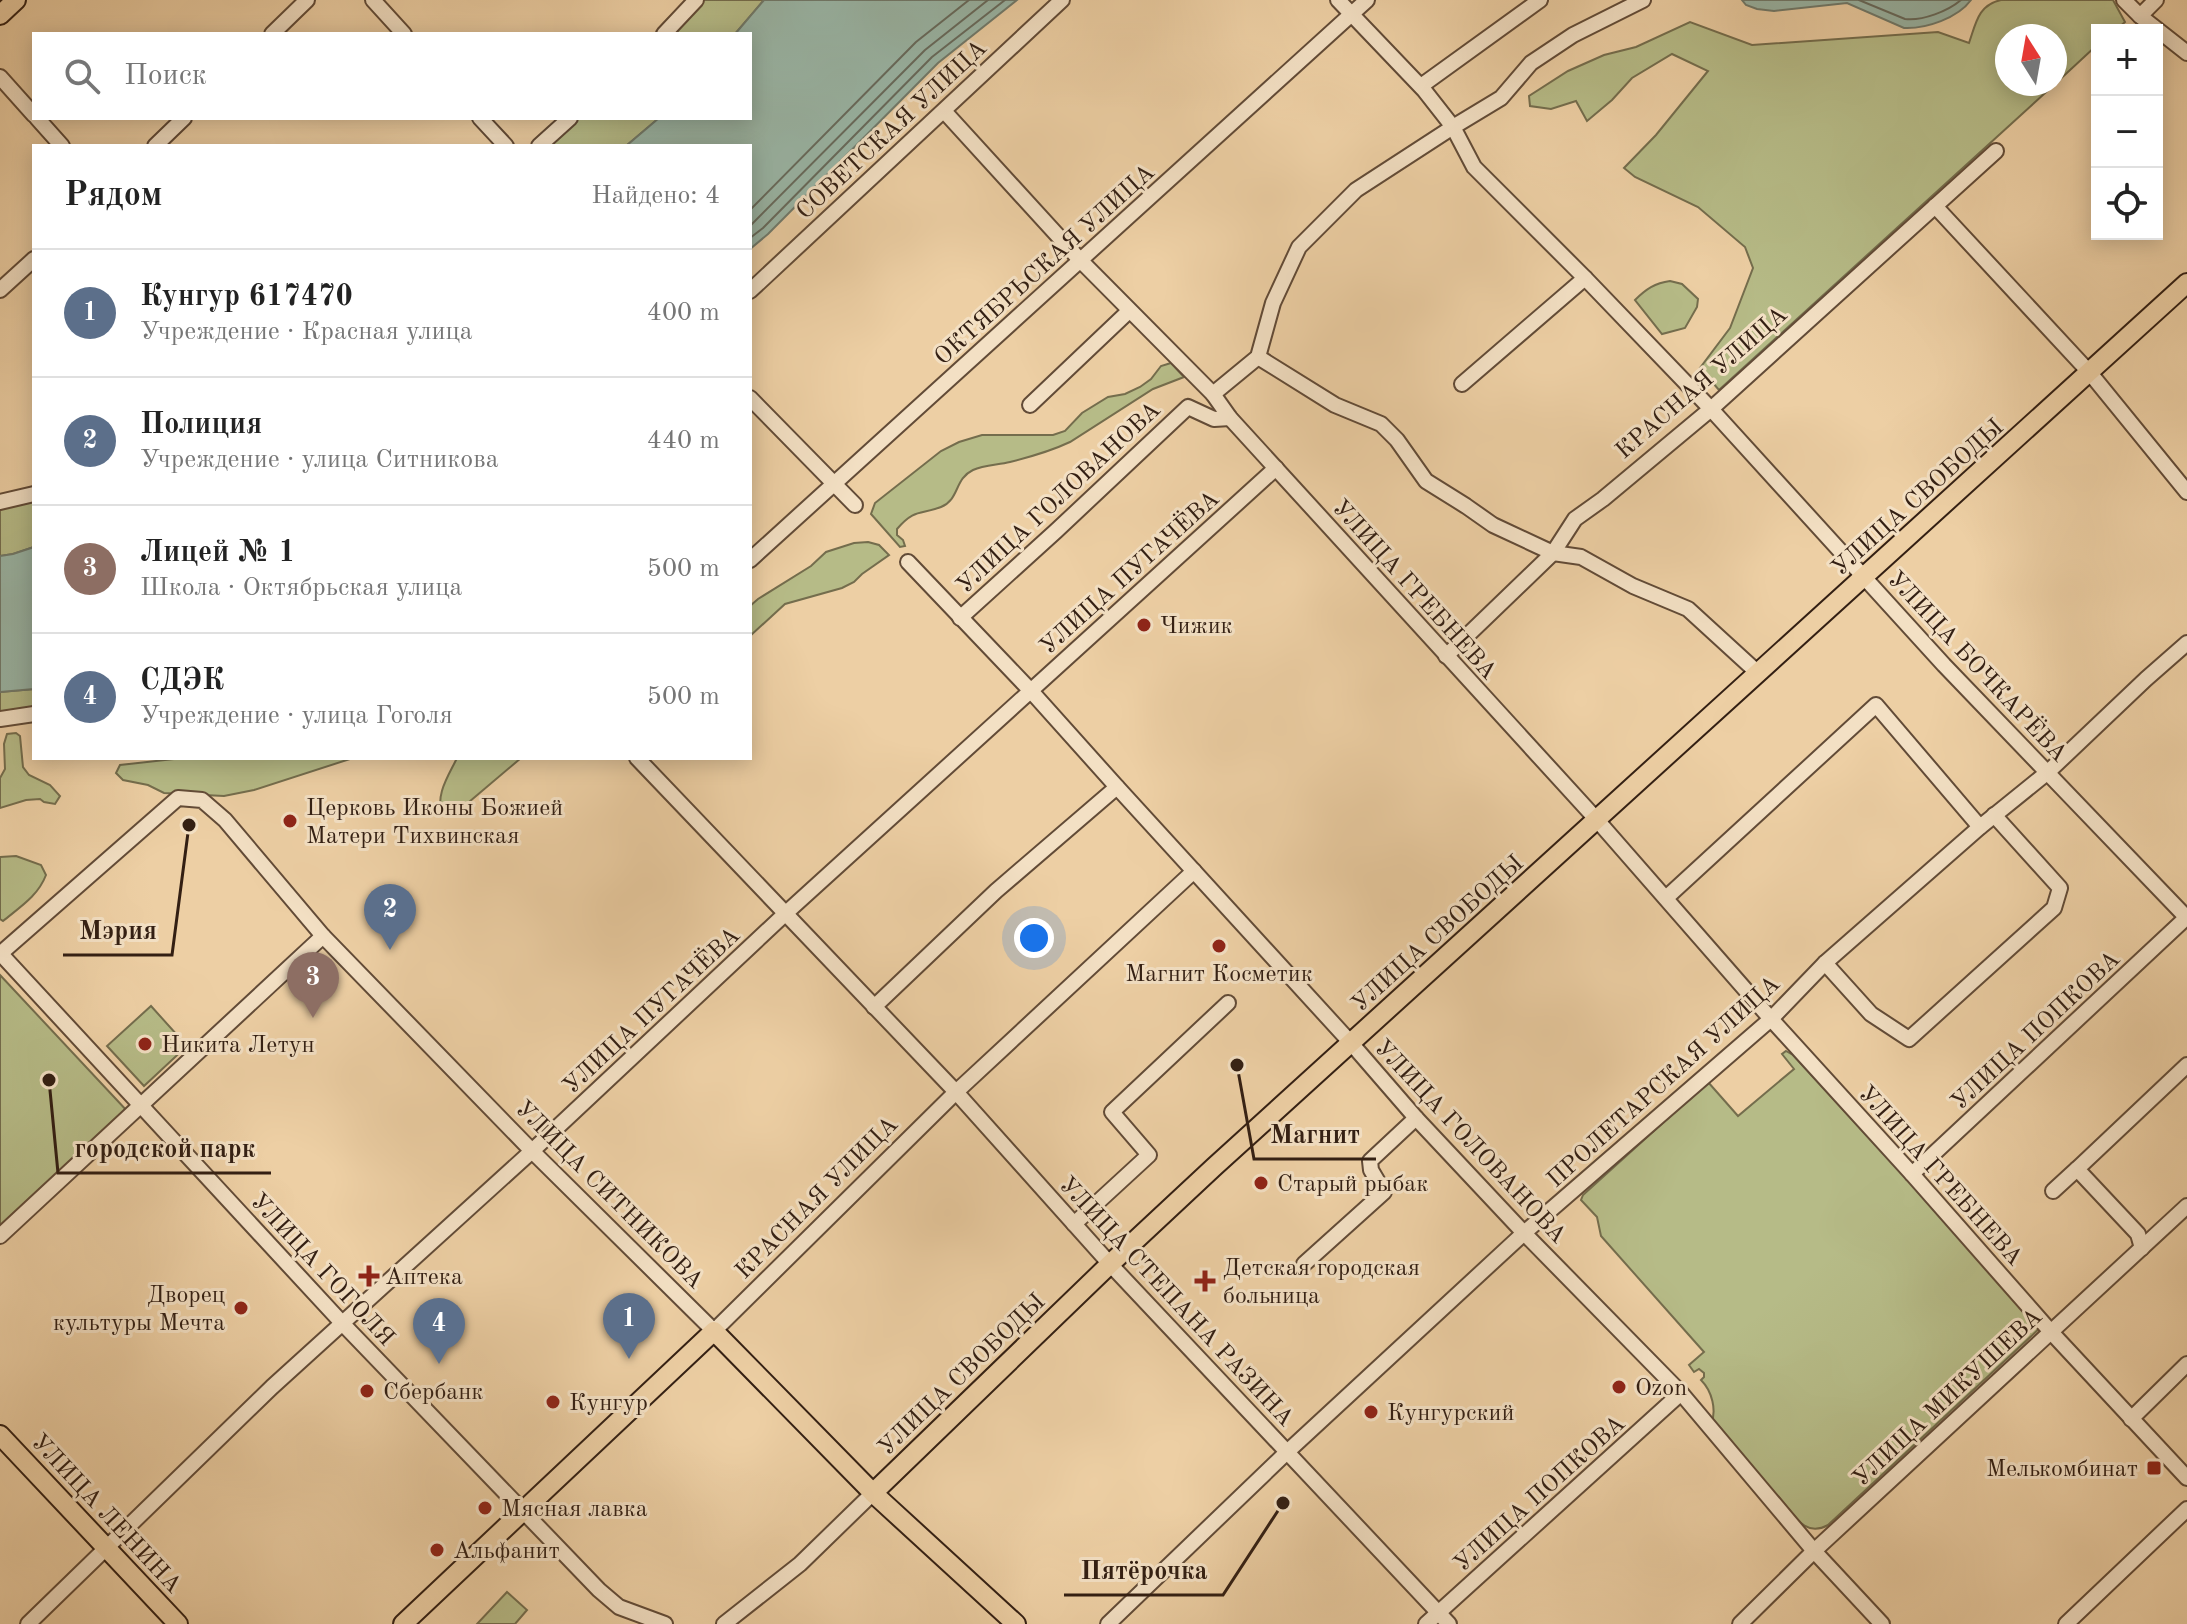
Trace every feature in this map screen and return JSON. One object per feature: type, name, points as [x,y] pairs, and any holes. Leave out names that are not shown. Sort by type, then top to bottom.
[{"type":"main road","points":[[0,15],[16,0]]},
{"type":"main road","name":"УЛИЦА СВОБОДЫ","points":[[873,1493],[1110,1264],[2187,283]]},
{"type":"main road","name":"УЛИЦА СИТНИКОВА","points":[[714,1331],[873,1493],[1016,1624]]},
{"type":"main road","name":"КРАСНАЯ УЛИЦА","points":[[403,1624],[714,1331]]},
{"type":"main road","name":"УЛИЦА ЛЕНИНА","points":[[0,1435],[178,1624]]},
{"type":"street","points":[[274,32],[307,0]]},
{"type":"street","points":[[373,0],[402,32]]},
{"type":"street","points":[[666,32],[696,0]]},
{"type":"street","name":"СОВЕТСКАЯ УЛИЦА","points":[[752,289],[1062,0]]},
{"type":"street","name":"УЛИЦА БОЧКАРЁВА","points":[[1338,0],[1421,86],[1453,127],[1474,167],[1711,409],[1944,665],[2187,918]]},
{"type":"street","name":"ОКТЯБРЬСКАЯ УЛИЦА","points":[[752,558],[1367,0]]},
{"type":"street","points":[[1421,86],[1540,0]]},
{"type":"street","points":[[1213,394],[1258,357],[1273,303],[1299,247],[1356,190],[1501,98],[1531,63],[1573,35],[1643,0]]},
{"type":"street","points":[[2124,0],[2187,53]]},
{"type":"street","points":[[2140,16],[2156,0]]},
{"type":"street","points":[[0,77],[32,112]]},
{"type":"street","name":"УЛИЦА ГРЕБНЕВА","points":[[944,111],[1080,260],[1213,394],[1230,418],[1597,820],[2051,1332],[2187,1478]]},
{"type":"street","points":[[39,120],[60,144]]},
{"type":"street","points":[[157,144],[182,120]]},
{"type":"street","points":[[482,120],[504,144]]},
{"type":"street","points":[[541,144],[568,120]]},
{"type":"street","name":"КРАСНАЯ УЛИЦА","points":[[1446,656],[1553,553],[1575,519],[1711,409],[1996,151]]},
{"type":"street","points":[[1935,206],[2090,373],[2187,492]]},
{"type":"street","points":[[0,290],[32,261]]},
{"type":"street","points":[[1462,384],[1585,278]]},
{"type":"street","points":[[1030,405],[1129,311]]},
{"type":"street","points":[[1258,357],[1335,405],[1381,424],[1397,440],[1426,481],[1493,525],[1553,553],[1581,557],[1633,586],[1688,609],[1758,673]]},
{"type":"street","points":[[752,400],[855,505]]},
{"type":"street","name":"УЛИЦА ГОЛОВАНОВА","points":[[960,618],[1188,407],[1214,419],[1230,418]]},
{"type":"street","name":"УЛИЦА ПУГАЧЁВА","points":[[28,1624],[272,1387],[532,1151],[786,913],[1276,468]]},
{"type":"street","points":[[0,502],[32,494]]},
{"type":"street","name":"УЛИЦА ГОЛОВАНОВА","points":[[908,562],[1031,691],[1416,1118],[1681,1393],[1814,1551],[1882,1624]]},
{"type":"street","name":"ПРОЛЕТАРСКАЯ УЛИЦА","points":[[1108,1624],[1286,1453],[1524,1233],[1771,1019],[1825,963],[1994,815],[2048,772],[2187,643]]},
{"type":"street","points":[[1666,898],[1876,705],[1980,827]]},
{"type":"street","points":[[0,719],[32,714]]},
{"type":"street","name":"УЛИЦА СТЕПАНА РАЗИНА","points":[[639,760],[956,1092],[1110,1264],[1444,1618]]},
{"type":"street","points":[[874,1007],[996,891],[1117,787]]},
{"type":"street","name":"УЛИЦА СИТНИКОВА","points":[[0,954],[178,798],[202,800],[225,820],[323,936],[532,1151],[714,1331]]},
{"type":"street","points":[[1825,963],[1871,1014],[1909,1039],[2054,908],[2060,888],[1994,815]]},
{"type":"street","name":"КРАСНАЯ УЛИЦА","points":[[714,1331],[956,1092],[1194,871]]},
{"type":"street","name":"УЛИЦА ПОПКОВА","points":[[1912,1174],[2187,918]]},
{"type":"street","points":[[0,1236],[323,936]]},
{"type":"street","name":"УЛИЦА ГОГОЛЯ","points":[[0,954],[343,1324],[599,1590],[619,1607],[665,1624]]},
{"type":"street","points":[[1074,1224],[1149,1155],[1112,1112],[1228,1003]]},
{"type":"street","points":[[2053,1191],[2187,1065]]},
{"type":"street","points":[[1304,1264],[1384,1192],[1371,1170],[1370,1161],[1416,1118]]},
{"type":"street","points":[[2077,1169],[2138,1234],[2142,1248]]},
{"type":"street","name":"УЛИЦА МИКУШЕВА","points":[[1740,1624],[1814,1551],[2187,1206]]},
{"type":"street","points":[[2131,1419],[2187,1364]]},
{"type":"street","name":"УЛИЦА ПОПКОВА","points":[[1426,1624],[1444,1618],[1681,1393]]},
{"type":"street","name":"УЛИЦА СВОБОДЫ","points":[[724,1624],[800,1564],[873,1493]]},
{"type":"street","points":[[2066,1624],[2187,1509]]},
{"type":"green space","points":[[697,0],[764,0],[737,32],[666,32]]},
{"type":"green space","points":[[2113,0],[2125,22],[2091,24],[2091,51],[2067,73],[2067,24],[1995,24],[1995,96],[2042,96],[1719,390],[1700,368],[1730,328],[1753,268],[1745,247],[1698,207],[1635,177],[1624,168],[1656,135],[1708,71],[1672,54],[1632,78],[1587,121],[1576,101],[1551,109],[1530,106],[1529,96],[1568,71],[1604,55],[1636,47],[1690,22],[1752,45],[1938,32],[1969,43],[1976,22],[1993,2]]},
{"type":"green space","points":[[573,120],[657,120],[628,144],[546,144]]},
{"type":"green space","points":[[1670,281],[1682,284],[1698,299],[1697,307],[1685,328],[1662,334],[1635,300],[1651,287]]},
{"type":"green space","points":[[1171,363],[1184,377],[1153,389],[1070,442],[1040,454],[982,467],[967,474],[947,503],[903,522],[897,529],[897,535],[905,546],[900,547],[871,514],[875,503],[941,451],[982,435],[1053,435],[1065,431],[1082,413],[1108,397],[1140,387],[1161,366]]},
{"type":"green space","points":[[32,500],[32,548],[0,556],[0,508]]},
{"type":"green space","points":[[854,543],[879,545],[889,555],[842,588],[785,604],[752,634],[752,604],[811,566],[826,552]]},
{"type":"green space","points":[[32,689],[32,710],[0,714],[0,692]]},
{"type":"green space","points":[[7,734],[20,736],[23,767],[29,775],[50,785],[60,796],[55,804],[40,799],[26,800],[0,808],[0,778],[5,769],[4,744]]},
{"type":"green space","points":[[165,760],[347,760],[254,790],[224,796],[164,793],[148,785],[123,780],[116,773],[120,765]]},
{"type":"green space","points":[[456,760],[519,760],[456,813],[443,815],[440,800]]},
{"type":"green space","points":[[16,856],[41,865],[46,875],[33,895],[3,921],[0,919],[0,857]]},
{"type":"green space","points":[[0,975],[129,1113],[0,1232]]},
{"type":"green space","points":[[151,1006],[187,1046],[144,1086],[107,1046]]},
{"type":"green space","points":[[1786,1051],[1948,1221],[2040,1328],[1828,1525],[1818,1529],[1802,1524],[1711,1425],[1713,1407],[1701,1380],[1704,1373],[1699,1369],[1694,1372],[1689,1365],[1704,1352],[1601,1236],[1597,1217],[1581,1200],[1708,1082],[1738,1116],[1794,1069],[1782,1054]]},
{"type":"green space","points":[[507,1592],[527,1610],[515,1624],[477,1624]]},
{"type":"water","points":[[764,0],[1017,0],[938,63],[752,247],[752,144],[628,144],[657,120],[752,120],[752,32],[737,32]]},
{"type":"water","points":[[1742,0],[1971,0],[1941,21],[1904,28],[1847,3],[1774,11],[1757,9]]},
{"type":"water","points":[[32,548],[32,689],[0,692],[0,556]]},
{"type":"place","name":"Чижик","points":[[1144,625]]},
{"type":"place","name":"Церковь Иконы Божией Матери Тихвинская","points":[[290,821]]},
{"type":"place","name":"Мэрия","points":[[189,825]]},
{"type":"place","name":"Магнит Косметик","points":[[1219,946]]},
{"type":"place","name":"Полиция","points":[[390,950]]},
{"type":"place","name":"Лицей № 1","points":[[313,1018]]},
{"type":"place","name":"Никита Летун","points":[[145,1044]]},
{"type":"place","name":"Магнит","points":[[1237,1065]]},
{"type":"place","name":"городской парк","points":[[49,1080]]},
{"type":"place","name":"Старый рыбак","points":[[1261,1183]]},
{"type":"place","name":"Аптека","points":[[369,1276]]},
{"type":"place","name":"Детская городская больница","points":[[1205,1281]]},
{"type":"place","name":"Дворец культуры Мечта","points":[[241,1308]]},
{"type":"place","name":"Кунгур 617470","points":[[629,1359]]},
{"type":"place","name":"СДЭК","points":[[439,1364]]},
{"type":"place","name":"Ozon","points":[[1619,1387]]},
{"type":"place","name":"Сбербанк","points":[[367,1391]]},
{"type":"place","name":"Кунгур","points":[[553,1402]]},
{"type":"place","name":"Кунгурский","points":[[1371,1412]]},
{"type":"place","name":"Мелькомбинат","points":[[2154,1468]]},
{"type":"place","name":"Пятёрочка","points":[[1283,1503]]},
{"type":"place","name":"Мясная лавка","points":[[485,1508]]},
{"type":"place","name":"Альфанит","points":[[437,1550]]}]
